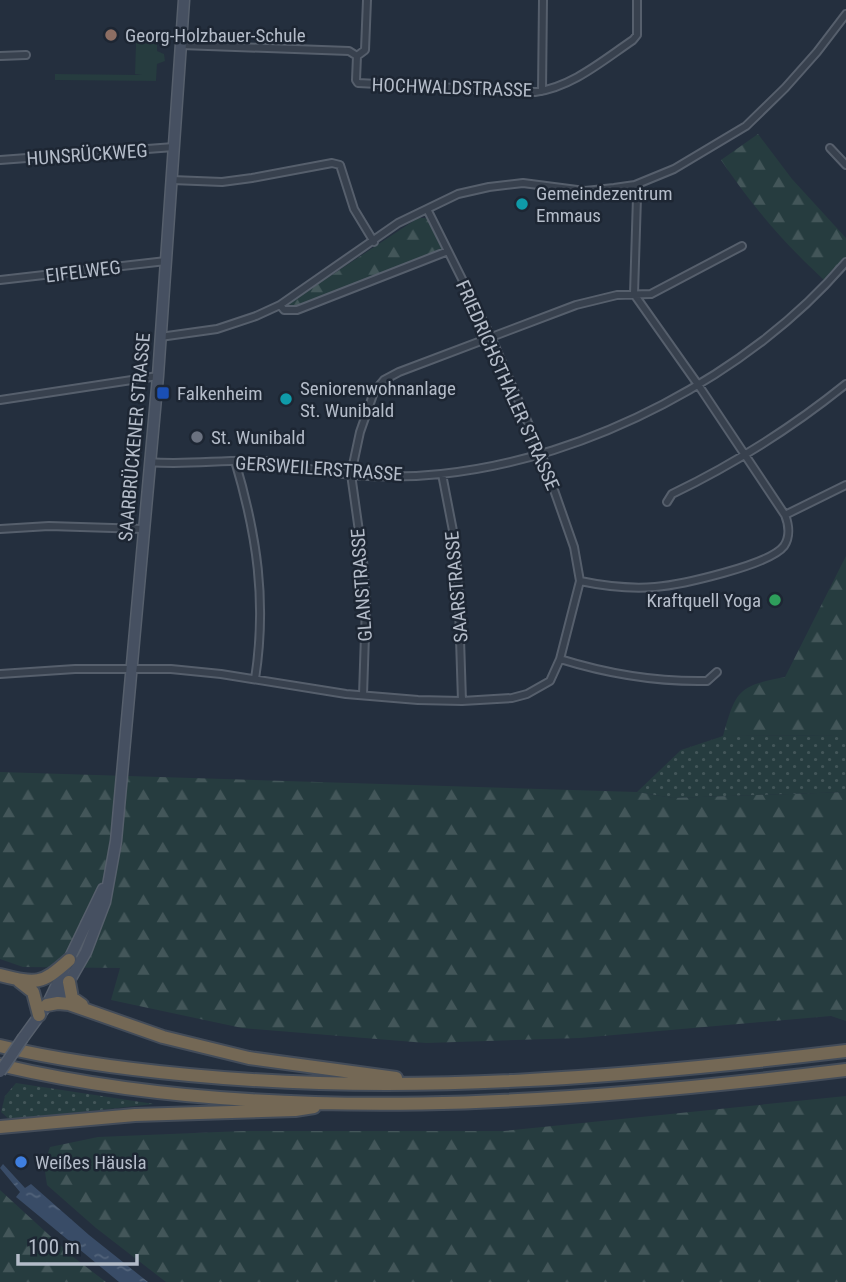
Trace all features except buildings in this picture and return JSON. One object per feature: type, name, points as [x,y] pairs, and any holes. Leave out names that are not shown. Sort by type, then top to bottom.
[{"type":"highway","points":[[6,976],[33,981],[46,979],[69,960]]},
{"type":"highway","points":[[6,976],[33,992],[43,1010],[64,1003],[163,1037],[249,1058],[431,1084]]},
{"type":"highway","points":[[69,982],[72,998],[91,1011]]},
{"type":"highway","points":[[0,1046],[115,1066],[208,1077],[431,1084],[602,1075],[846,1051]]},
{"type":"highway","points":[[0,1065],[96,1083],[165,1092],[344,1102],[533,1099],[846,1070]]},
{"type":"highway","points":[[2,1126],[135,1115],[295,1110],[344,1102]]},
{"type":"main road","name":"SAARBRÜCKENER STRASSE","points":[[43,1010],[62,994],[97,927],[105,902],[117,831],[158,376],[184,0]]},
{"type":"main road","name":"SAARBRÜCKENER STRASSE","points":[[43,1010],[109,876]]},
{"type":"main road","points":[[0,1072],[43,1010]]},
{"type":"street","points":[[357,56],[365,50],[367,0]]},
{"type":"street","name":"HOCHWALDSTRASSE","points":[[542,91],[543,0]]},
{"type":"street","name":"HOCHWALDSTRASSE","points":[[181,45],[349,51],[357,56],[358,83],[441,89],[542,91],[573,80],[633,40],[637,35],[637,0]]},
{"type":"street","points":[[160,337],[218,329],[279,305],[398,223],[458,194],[523,183],[585,191],[635,185],[674,169],[742,129],[785,88],[817,52],[846,13]]},
{"type":"street","points":[[0,56],[26,55]]},
{"type":"street","name":"HUNSRÜCKWEG","points":[[0,160],[174,147]]},
{"type":"street","points":[[830,148],[846,166]]},
{"type":"street","points":[[172,180],[222,182],[332,163],[340,165],[354,209],[374,242]]},
{"type":"street","points":[[580,581],[634,587],[681,583],[710,577],[778,552],[788,539],[788,521],[785,515],[634,294],[637,197],[635,185]]},
{"type":"street","name":"FRIEDRICHSTHALER STRASSE","points":[[0,674],[75,669],[192,671],[363,695],[462,701],[502,700],[527,694],[550,681],[560,659],[580,581],[574,547],[541,453],[492,339],[427,209]]},
{"type":"street","points":[[351,474],[360,432],[374,392],[384,380],[576,305],[617,295],[651,293],[741,246]]},
{"type":"street","points":[[279,305],[284,310],[297,310],[448,251]]},
{"type":"street","name":"EIFELWEG","points":[[0,280],[166,261]]},
{"type":"street","name":"GERSWEILERSTRASSE","points":[[150,462],[277,462],[351,474],[442,474],[541,453],[625,422],[699,386],[765,340],[802,309],[846,262]]},
{"type":"street","points":[[0,400],[158,376]]},
{"type":"street","points":[[667,502],[672,494],[710,476],[811,412],[846,384]]},
{"type":"street","points":[[234,461],[249,510],[258,556],[261,641],[256,679]]},
{"type":"street","name":"GLANSTRASSE","points":[[351,474],[363,560],[366,605],[363,695]]},
{"type":"street","name":"SAARSTRASSE","points":[[442,474],[454,536],[458,576],[462,701]]},
{"type":"street","points":[[785,515],[846,485]]},
{"type":"street","points":[[0,529],[58,526],[144,529]]},
{"type":"street","points":[[560,659],[617,674],[686,681],[707,681],[717,673]]},
{"type":"green space","points":[[136,43],[157,44],[157,51],[164,54],[165,61],[157,64],[156,81],[55,80],[55,74],[142,75],[135,74]]},
{"type":"green space","points":[[758,134],[792,179],[846,238],[846,259],[825,281],[769,224],[721,160]]},
{"type":"green space","points":[[418,218],[427,218],[443,250],[291,310],[287,308],[288,304]]},
{"type":"green space","points":[[846,556],[846,735],[723,736],[736,699],[741,693],[748,687],[785,677]]},
{"type":"green space","points":[[846,735],[846,792],[673,798],[637,792],[681,750],[723,736]]},
{"type":"green space","points":[[0,772],[637,792],[673,798],[846,792],[846,1021],[831,1016],[580,1038],[426,1043],[242,1028],[111,1000],[120,968],[23,967],[0,959]]},
{"type":"green space","points":[[16,1083],[154,1104],[10,1120],[1,1112],[5,1096]]},
{"type":"green space","points":[[846,1096],[846,1282],[166,1282],[96,1228],[47,1185],[44,1165],[50,1147],[98,1137],[242,1131],[504,1131]]},
{"type":"green space","points":[[0,1190],[72,1256],[106,1282],[0,1282]]},
{"type":"water","points":[[3,1164],[25,1188],[31,1184],[148,1282],[119,1282],[16,1197],[20,1192],[0,1168]]},
{"type":"place","name":"Georg-Holzbauer-Schule","points":[[111,35]]},
{"type":"place","name":"Gemeindezentrum Emmaus","points":[[522,204]]},
{"type":"place","name":"Falkenheim","points":[[163,393]]},
{"type":"place","name":"Seniorenwohnanlage St. Wunibald","points":[[286,399]]},
{"type":"place","name":"St. Wunibald","points":[[197,437]]},
{"type":"place","name":"Kraftquell Yoga","points":[[775,600]]},
{"type":"place","name":"Weißes Häusla","points":[[21,1162]]}]
